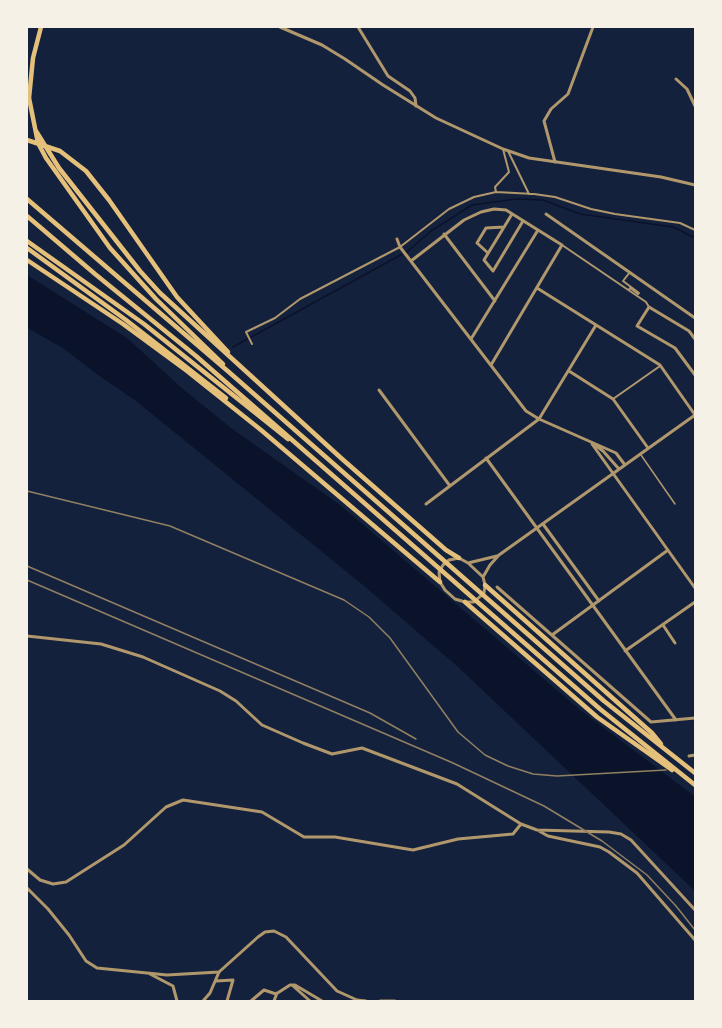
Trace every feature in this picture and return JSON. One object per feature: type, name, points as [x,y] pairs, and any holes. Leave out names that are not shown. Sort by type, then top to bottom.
[{"type":"highway","points":[[42,27],[30,79],[29,98],[36,131],[48,157],[77,204],[131,272],[215,355],[230,373]]},
{"type":"highway","points":[[27,140],[60,151],[86,171],[177,297],[271,393]]},
{"type":"highway","points":[[48,157],[140,271],[206,336],[341,458],[446,550],[459,558]]},
{"type":"highway","points":[[27,199],[230,373],[604,701],[695,773]]},
{"type":"highway","points":[[27,216],[196,356],[600,709],[695,785]]},
{"type":"highway","points":[[27,242],[144,324],[193,361],[281,435],[307,453]]},
{"type":"highway","points":[[27,248],[189,368],[440,582]]},
{"type":"highway","points":[[27,260],[123,324],[261,430]]},
{"type":"highway","points":[[485,585],[652,733],[666,750]]},
{"type":"highway","points":[[465,602],[597,717],[695,785]]},
{"type":"street","points":[[280,27],[322,45],[345,58],[416,106],[457,129],[508,151],[529,158],[618,170],[695,185]]},
{"type":"street","points":[[358,27],[388,76],[410,91],[415,98],[416,106]]},
{"type":"street","points":[[555,162],[544,121],[551,109],[568,94],[593,27]]},
{"type":"street","points":[[676,79],[687,89],[695,106]]},
{"type":"street","points":[[496,192],[495,187],[509,172],[503,149]]},
{"type":"street","points":[[508,151],[529,194]]},
{"type":"street","points":[[252,344],[246,332],[276,318],[300,299],[400,247],[449,209],[474,197],[496,192],[555,197],[591,209],[680,223],[695,230]]},
{"type":"street","points":[[411,261],[464,220],[481,212],[494,209],[506,210],[629,290],[646,302],[649,307],[689,331],[695,339]]},
{"type":"street","points":[[513,214],[484,260],[493,271],[524,221]]},
{"type":"street","points":[[546,214],[695,318]]},
{"type":"street","points":[[488,253],[477,243],[486,228],[504,227]]},
{"type":"street","points":[[471,339],[538,230]]},
{"type":"street","points":[[444,234],[495,301]]},
{"type":"street","points":[[398,239],[400,247],[526,411],[616,453],[625,465]]},
{"type":"street","points":[[491,365],[562,245]]},
{"type":"street","points":[[629,290],[630,288],[639,293],[623,281],[630,272]]},
{"type":"street","points":[[483,577],[499,555],[695,415],[660,366],[537,288]]},
{"type":"street","points":[[649,307],[637,326],[675,348],[695,375]]},
{"type":"street","points":[[426,504],[539,419],[596,325]]},
{"type":"street","points":[[613,399],[660,366]]},
{"type":"street","points":[[569,371],[613,399],[648,448]]},
{"type":"street","points":[[379,390],[450,486]]},
{"type":"street","points":[[591,443],[603,451],[619,469]]},
{"type":"street","points":[[591,443],[695,588]]},
{"type":"street","points":[[486,458],[676,720]]},
{"type":"street","points":[[543,524],[598,601]]},
{"type":"street","points":[[552,635],[668,550]]},
{"type":"street","points":[[468,562],[499,555]]},
{"type":"street","points":[[459,558],[468,562],[483,577],[485,585],[484,593],[474,602],[465,602],[451,595],[440,582],[439,572],[449,560],[459,558]]},
{"type":"street","points":[[497,587],[651,723],[695,718]]},
{"type":"street","points":[[625,651],[695,602]]},
{"type":"street","points":[[663,625],[675,643]]},
{"type":"street","points":[[27,636],[101,644],[144,657],[220,691],[236,701],[262,725],[332,754],[362,748],[457,784],[521,824],[548,836],[600,847],[637,873],[695,940]]},
{"type":"street","points":[[689,756],[695,755]]},
{"type":"street","points":[[27,869],[40,880],[53,884],[66,882],[124,845],[166,807],[183,800],[262,812],[304,837],[335,837],[413,850],[458,838],[513,834],[521,824]]},
{"type":"street","points":[[537,830],[621,834],[631,840],[695,910]]},
{"type":"street","points":[[27,888],[62,926],[86,961],[97,968],[167,975],[219,972]]},
{"type":"street","points":[[203,1001],[210,993],[219,972],[258,937],[274,931],[286,937],[337,991],[357,1000],[366,1001]]},
{"type":"street","points":[[150,974],[173,986],[175,1000]]},
{"type":"street","points":[[216,981],[233,980],[227,1001]]},
{"type":"street","points":[[292,985],[310,1001]]},
{"type":"street","points":[[251,1001],[264,990],[277,993],[292,985],[303,988],[322,1001]]},
{"type":"street","points":[[274,1001],[277,993]]},
{"type":"street","points":[[380,1001],[395,1001]]},
{"type":"lane","points":[[640,454],[675,504]]},
{"type":"water","points":[[27,275],[127,338],[183,389],[231,428],[340,505],[579,709],[693,795],[695,798],[695,891],[458,667],[363,585],[136,401],[63,348],[27,328]]},
{"type":"waterway","points":[[233,347],[408,251],[431,231],[472,205],[516,199],[543,200],[580,214],[673,227],[695,238]]},
{"type":"railway","points":[[27,491],[170,526],[344,600],[369,617],[390,638],[458,732],[485,755],[508,766],[533,774],[557,776],[666,770]]},
{"type":"railway","points":[[27,566],[370,713],[416,739]]},
{"type":"railway","points":[[27,580],[453,763],[544,806],[602,841],[647,875],[695,930]]}]
